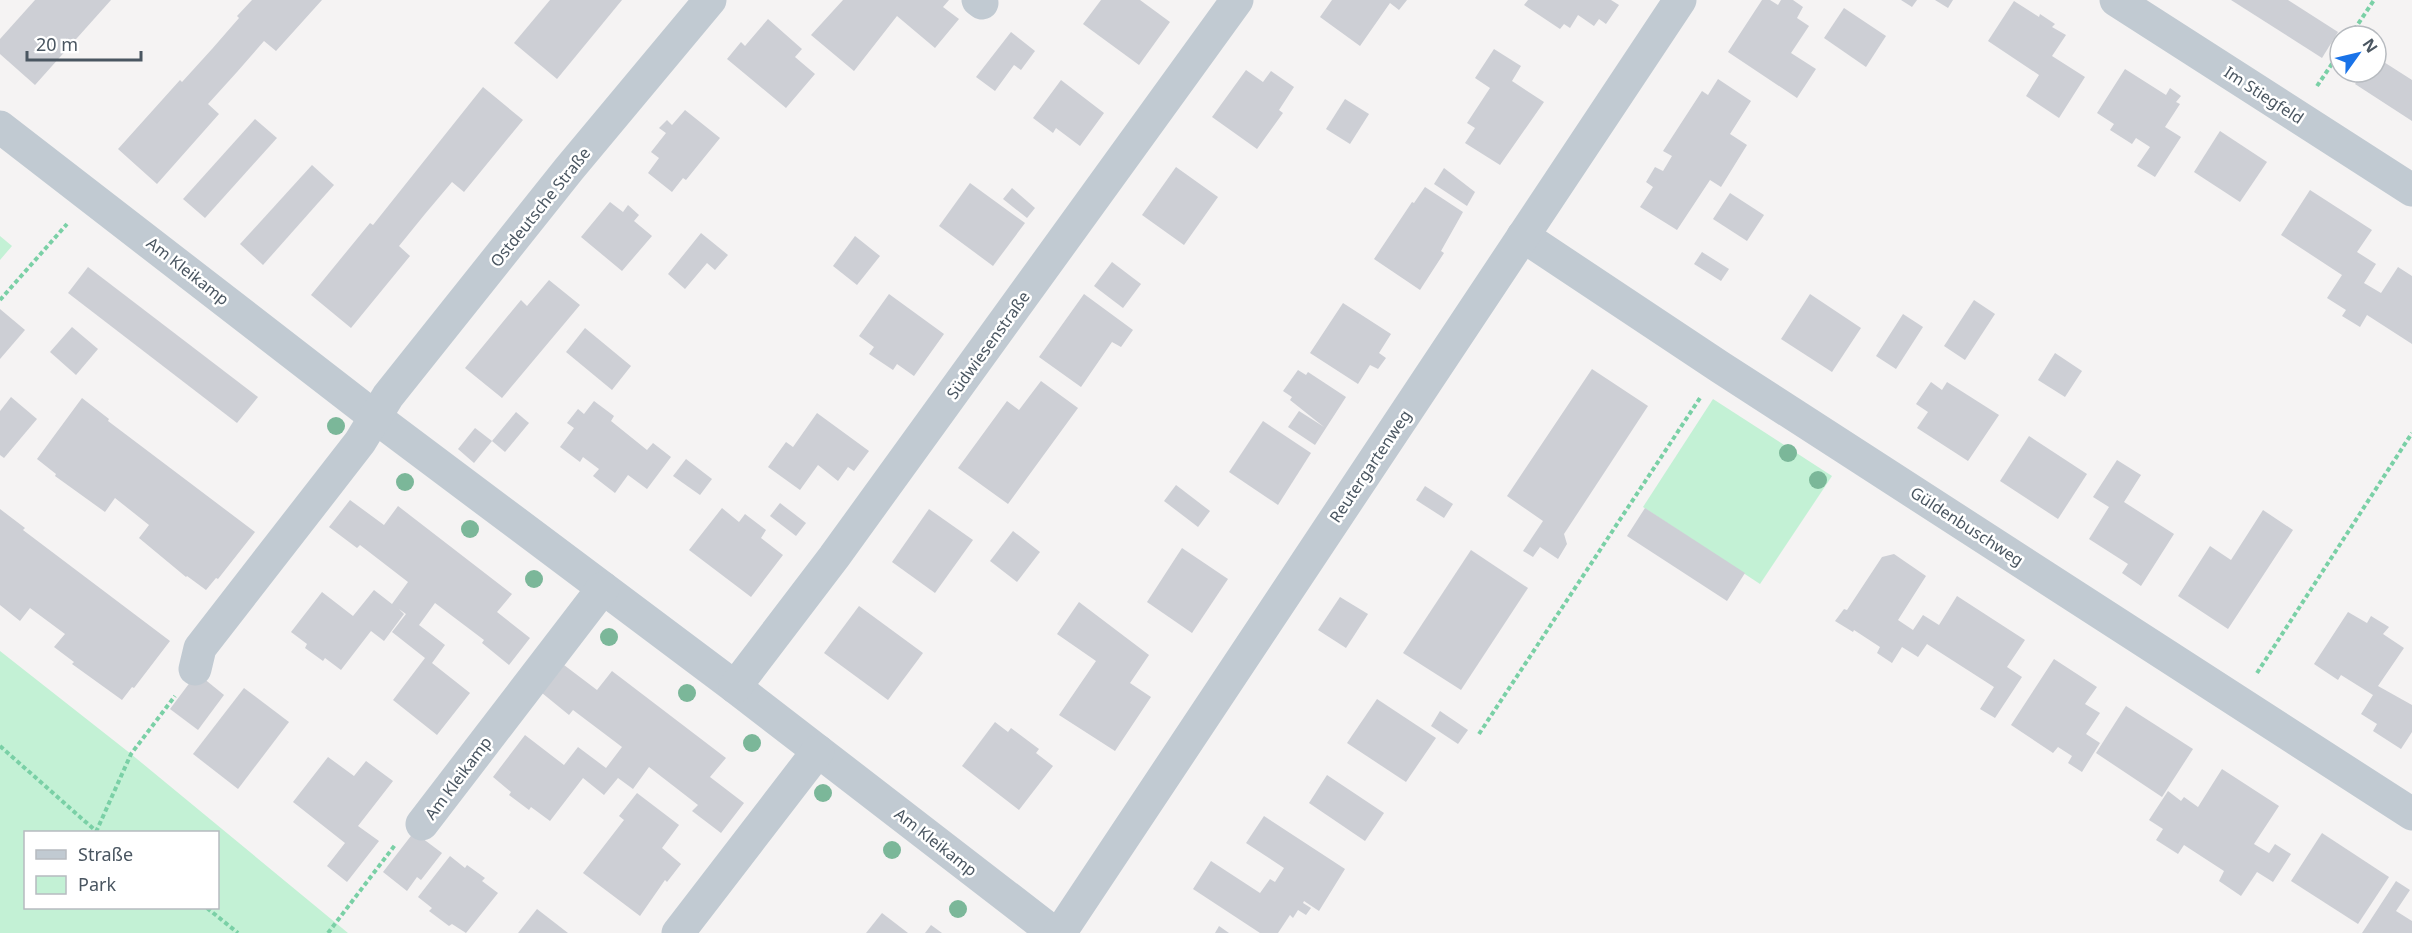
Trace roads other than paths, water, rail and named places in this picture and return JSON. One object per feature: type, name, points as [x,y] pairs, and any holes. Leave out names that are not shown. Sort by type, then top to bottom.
[{"type":"street","name":"Ostdeutsche Straße","points":[[375,417],[395,387],[562,178],[710,0]]},
{"type":"street","name":"Südwiesenstraße","points":[[735,687],[834,557],[1238,0]]},
{"type":"street","name":"Reutergartenweg","points":[[1060,933],[1680,0]]},
{"type":"street","name":"Im Stiegfeld","points":[[2116,0],[2412,190]]},
{"type":"street","name":"Am Kleikamp","points":[[0,127],[375,417],[735,687],[1054,933]]},
{"type":"street","name":"Güldenbuschweg","points":[[1523,236],[1720,367],[2412,814]]},
{"type":"street","points":[[195,669],[200,648],[360,442],[375,417]]},
{"type":"street","name":"Am Kleikamp","points":[[422,824],[603,588]]},
{"type":"street","points":[[678,933],[818,751]]}]
